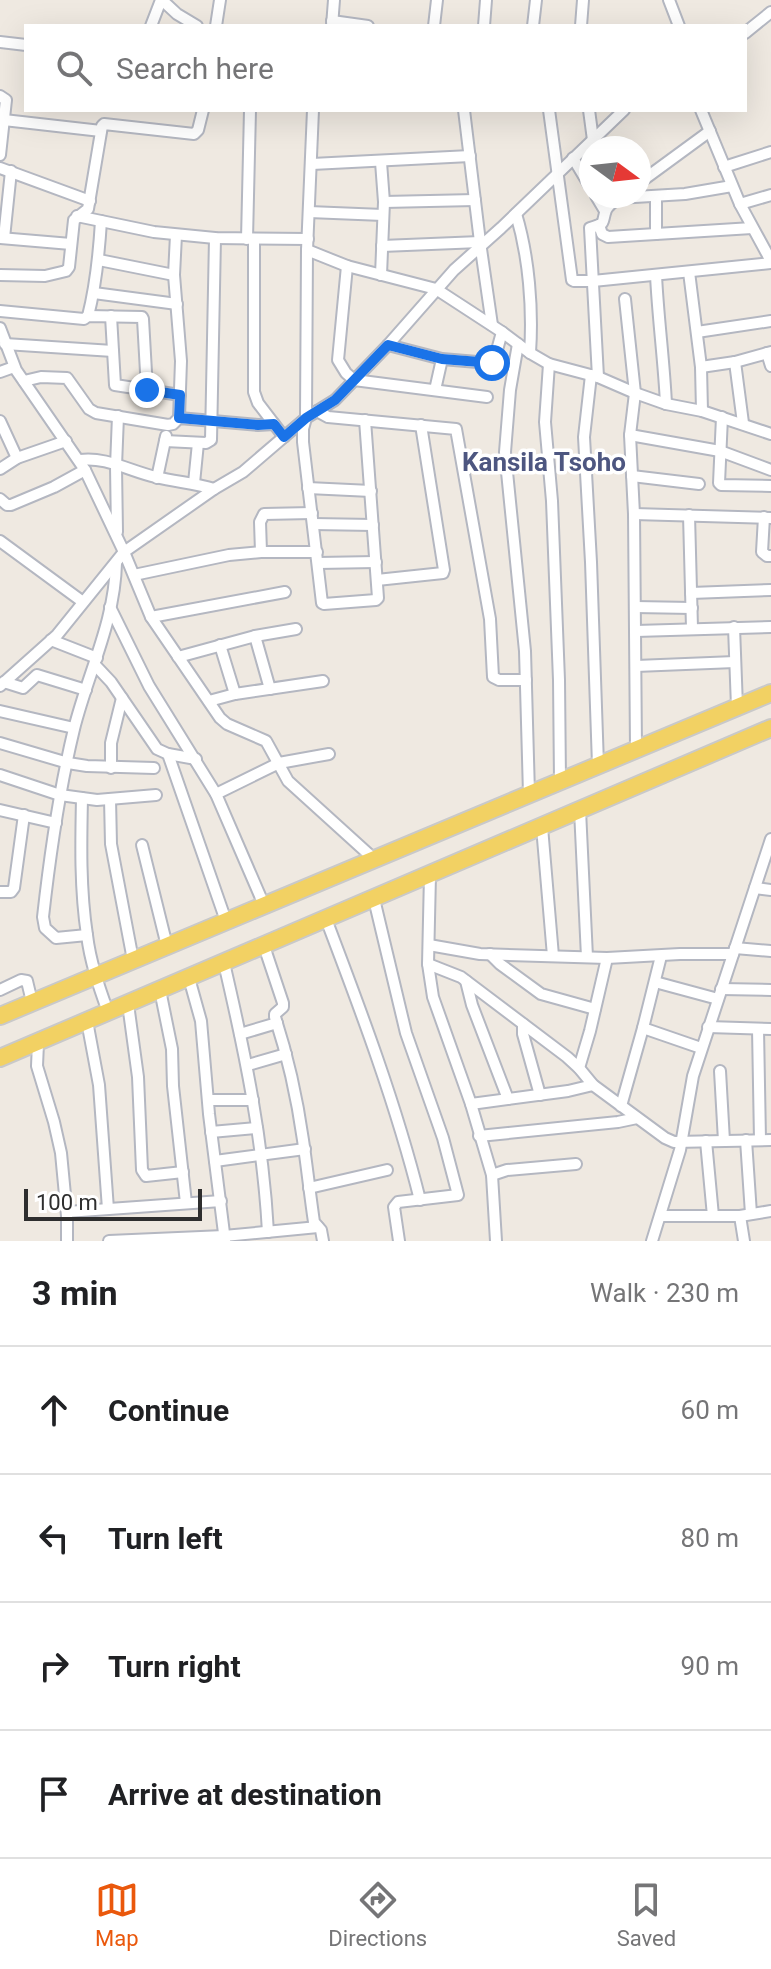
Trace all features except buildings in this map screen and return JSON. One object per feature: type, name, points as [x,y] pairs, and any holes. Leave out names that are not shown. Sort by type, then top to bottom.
[{"type":"main road","points":[[0,1016],[771,693]]},
{"type":"main road","points":[[0,1058],[771,728]]},
{"type":"street","points":[[152,24],[162,0],[194,24]]},
{"type":"street","points":[[216,24],[220,0]]},
{"type":"street","points":[[332,24],[334,0]]},
{"type":"street","points":[[434,24],[437,0]]},
{"type":"street","points":[[484,24],[486,0]]},
{"type":"street","points":[[533,24],[536,0]]},
{"type":"street","points":[[581,24],[583,0]]},
{"type":"street","points":[[669,0],[678,24]]},
{"type":"street","points":[[747,31],[771,12]]},
{"type":"street","points":[[0,42],[24,45]]},
{"type":"street","points":[[0,96],[6,100],[0,155]]},
{"type":"street","points":[[0,275],[45,276],[63,273],[69,267],[74,220],[88,209],[102,126],[107,124],[194,134],[202,112]]},
{"type":"street","points":[[250,112],[254,392],[255,398],[284,437]]},
{"type":"street","points":[[313,112],[303,442],[322,603],[378,598],[365,420]]},
{"type":"street","points":[[464,112],[492,325]]},
{"type":"street","points":[[549,112],[570,276],[574,281],[771,262],[740,204],[702,112]]},
{"type":"street","points":[[589,112],[592,136]]},
{"type":"street","points":[[597,136],[622,112]]},
{"type":"street","points":[[4,120],[101,131]]},
{"type":"street","points":[[651,174],[710,131]]},
{"type":"street","points":[[724,167],[771,152]]},
{"type":"street","points":[[2,684],[57,635],[124,552],[243,472],[306,418],[335,400],[480,244],[579,153]]},
{"type":"street","points":[[312,164],[470,156]]},
{"type":"street","points":[[573,158],[579,168]]},
{"type":"street","points":[[381,162],[384,202],[381,275]]},
{"type":"street","points":[[71,244],[2,238],[6,170],[90,201]]},
{"type":"street","points":[[651,197],[732,186]]},
{"type":"street","points":[[740,204],[771,195]]},
{"type":"street","points":[[656,197],[656,234]]},
{"type":"street","points":[[384,202],[475,200]]},
{"type":"street","points":[[598,765],[584,437],[594,376],[590,228],[599,225],[605,217],[603,208]]},
{"type":"street","points":[[309,212],[383,215]]},
{"type":"street","points":[[516,214],[529,284],[532,321],[530,353]]},
{"type":"street","points":[[77,216],[176,235],[308,245],[347,266],[436,289],[549,364],[594,376],[666,404],[702,411],[771,434]]},
{"type":"street","points":[[88,316],[99,260],[101,221]]},
{"type":"street","points":[[599,225],[602,234],[608,237],[752,228]]},
{"type":"street","points":[[24,381],[41,377],[67,378],[91,411],[173,424],[179,418],[181,361],[174,275],[176,235]]},
{"type":"street","points":[[759,240],[771,237]]},
{"type":"street","points":[[165,441],[209,443],[211,440],[215,238]]},
{"type":"street","points":[[382,246],[480,244]]},
{"type":"street","points":[[99,260],[174,275]]},
{"type":"street","points":[[347,266],[338,360],[346,373],[354,380],[487,397]]},
{"type":"street","points":[[689,272],[701,367],[702,411]]},
{"type":"street","points":[[656,275],[666,404]]},
{"type":"street","points":[[94,293],[177,304]]},
{"type":"street","points":[[625,299],[635,393],[630,435],[634,514],[636,749]]},
{"type":"street","points":[[0,311],[84,319],[88,316],[142,317],[147,390]]},
{"type":"street","points":[[111,316],[115,385],[180,395]]},
{"type":"street","points":[[697,332],[771,321]]},
{"type":"street","points":[[0,328],[14,367],[83,465],[151,617],[220,718],[266,741],[288,781],[374,859]]},
{"type":"street","points":[[388,345],[442,359],[492,363],[502,332]]},
{"type":"street","points":[[5,344],[113,351]]},
{"type":"street","points":[[518,344],[510,390],[505,452],[522,622],[529,794]]},
{"type":"street","points":[[701,367],[769,353],[771,366]]},
{"type":"street","points":[[435,390],[442,359]]},
{"type":"street","points":[[735,362],[743,423]]},
{"type":"street","points":[[549,364],[545,422],[552,501],[560,781]]},
{"type":"street","points":[[0,372],[14,367]]},
{"type":"street","points":[[317,411],[328,417],[456,429],[490,619],[493,677],[499,680],[526,680]]},
{"type":"street","points":[[116,534],[118,416]]},
{"type":"street","points":[[722,417],[719,483],[771,486]]},
{"type":"street","points":[[179,418],[274,424]]},
{"type":"street","points":[[0,421],[17,458]]},
{"type":"street","points":[[157,478],[168,425]]},
{"type":"street","points":[[377,580],[443,573],[444,570],[421,425]]},
{"type":"street","points":[[630,435],[720,451],[771,470]]},
{"type":"street","points":[[0,469],[17,458],[66,441]]},
{"type":"street","points":[[194,483],[198,443]]},
{"type":"street","points":[[0,499],[11,505],[54,487],[83,465],[96,460],[157,478],[214,489]]},
{"type":"street","points":[[632,476],[699,484]]},
{"type":"street","points":[[308,488],[371,491]]},
{"type":"street","points":[[261,552],[260,522],[264,514],[373,525]]},
{"type":"street","points":[[634,514],[767,518],[762,552],[771,556]]},
{"type":"street","points":[[689,515],[692,628]]},
{"type":"street","points":[[0,541],[83,602]]},
{"type":"street","points":[[134,575],[229,555],[261,552],[376,562]]},
{"type":"street","points":[[87,935],[56,938],[45,928],[43,917],[60,795],[74,728],[110,607],[116,563]]},
{"type":"street","points":[[691,593],[771,590]]},
{"type":"street","points":[[151,617],[285,592]]},
{"type":"street","points":[[110,607],[149,686],[216,794],[264,905]]},
{"type":"street","points":[[635,607],[692,608]]},
{"type":"street","points":[[734,627],[737,707]]},
{"type":"street","points":[[636,631],[771,627]]},
{"type":"street","points":[[178,657],[255,636],[296,629]]},
{"type":"street","points":[[255,636],[270,689]]},
{"type":"street","points":[[51,640],[96,661],[157,749],[196,759]]},
{"type":"street","points":[[220,645],[235,694]]},
{"type":"street","points":[[636,666],[735,662]]},
{"type":"street","points":[[2,684],[23,688],[37,675],[86,690]]},
{"type":"street","points":[[209,701],[235,694],[323,681]]},
{"type":"street","points":[[111,768],[111,743],[122,698]]},
{"type":"street","points":[[0,711],[74,728]]},
{"type":"street","points":[[0,743],[68,763],[111,768],[154,768]]},
{"type":"street","points":[[168,754],[226,921]]},
{"type":"street","points":[[216,794],[279,763],[329,754]]},
{"type":"street","points":[[0,775],[60,795],[82,798],[156,795]]},
{"type":"street","points":[[82,798],[81,860],[87,935],[95,975],[108,1012]]},
{"type":"street","points":[[110,799],[111,844],[133,960]]},
{"type":"street","points":[[0,810],[56,823]]},
{"type":"street","points":[[580,810],[587,957]]},
{"type":"street","points":[[0,892],[11,892],[14,888],[24,815]]},
{"type":"street","points":[[542,827],[553,956]]},
{"type":"street","points":[[652,1241],[681,1142],[701,1048],[768,856],[771,839]]},
{"type":"street","points":[[142,845],[167,946]]},
{"type":"street","points":[[430,875],[428,964],[433,997],[471,1104],[492,1175],[496,1241]]},
{"type":"street","points":[[755,888],[771,890]]},
{"type":"street","points":[[374,899],[406,1033],[458,1191],[457,1196],[398,1202],[394,1207],[399,1241]]},
{"type":"street","points":[[326,919],[406,1144],[420,1200]]},
{"type":"street","points":[[429,945],[490,954],[607,958],[771,951]]},
{"type":"street","points":[[264,946],[283,1003],[281,1011],[275,1015],[305,1149],[314,1222],[323,1235],[323,1241]]},
{"type":"street","points":[[490,954],[541,994],[595,1009]]},
{"type":"street","points":[[621,1106],[661,956]]},
{"type":"street","points":[[579,1068],[607,958]]},
{"type":"street","points":[[224,963],[248,1065],[265,1179],[268,1232]]},
{"type":"street","points":[[428,964],[452,972],[466,981],[579,1068],[593,1085],[674,1142],[765,1140],[758,1029]]},
{"type":"street","points":[[189,978],[201,1021],[224,1238]]},
{"type":"street","points":[[0,990],[21,980],[27,981],[32,1002]]},
{"type":"street","points":[[466,981],[467,991],[508,1099]]},
{"type":"street","points":[[655,982],[720,994],[771,990]]},
{"type":"street","points":[[160,990],[172,1049],[186,1203]]},
{"type":"street","points":[[128,1004],[138,1077],[142,1170],[146,1176],[183,1172]]},
{"type":"street","points":[[87,1021],[99,1085],[108,1209]]},
{"type":"street","points":[[240,1034],[277,1023]]},
{"type":"street","points":[[523,1024],[540,1095]]},
{"type":"street","points":[[708,1027],[771,1029]]},
{"type":"street","points":[[643,1028],[701,1048]]},
{"type":"street","points":[[38,1043],[37,1066],[61,1153],[67,1241]]},
{"type":"street","points":[[248,1065],[286,1054]]},
{"type":"street","points":[[720,1071],[724,1141]]},
{"type":"street","points":[[471,1104],[584,1089],[593,1085]]},
{"type":"street","points":[[208,1100],[253,1100]]},
{"type":"street","points":[[479,1136],[637,1118]]},
{"type":"street","points":[[211,1132],[257,1128]]},
{"type":"street","points":[[744,1241],[746,1140]]},
{"type":"street","points":[[706,1141],[713,1216]]},
{"type":"street","points":[[215,1161],[305,1149]]},
{"type":"street","points":[[492,1175],[507,1170],[576,1164]]},
{"type":"street","points":[[309,1188],[387,1170]]},
{"type":"street","points":[[67,1212],[221,1201]]},
{"type":"street","points":[[660,1216],[745,1215],[771,1211]]},
{"type":"street","points":[[109,1241],[250,1237],[268,1232],[284,1236],[318,1227]]},
{"type":"district","name":"Kansila Tsoho","points":[[544,462]]},
{"type":"route","points":[[147,390],[180,395],[179,418],[274,424],[284,437],[306,418],[335,400],[388,345],[442,359],[492,363]]}]
